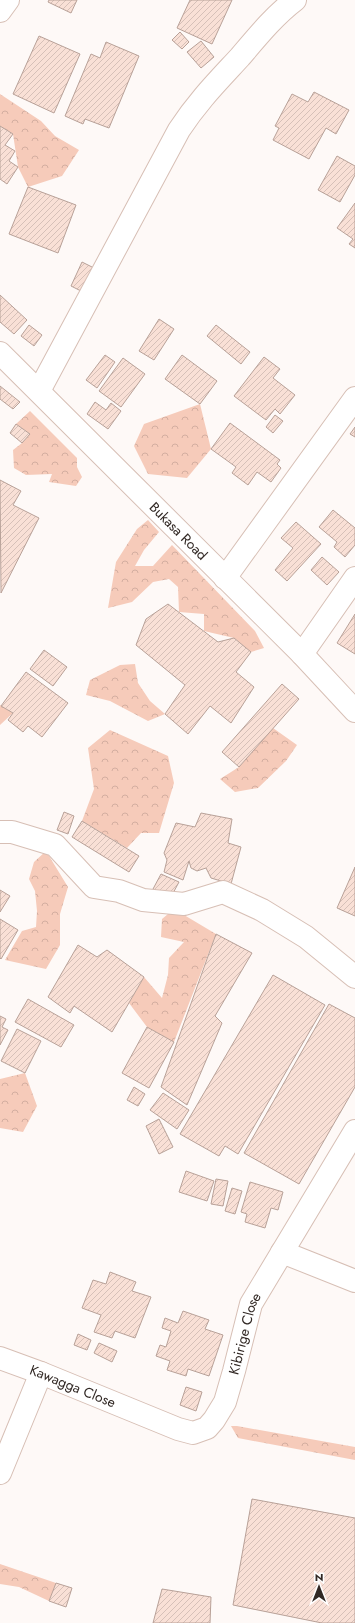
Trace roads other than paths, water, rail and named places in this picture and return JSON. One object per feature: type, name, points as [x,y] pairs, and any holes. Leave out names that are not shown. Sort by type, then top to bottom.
[{"type":"street","points":[[0,11],[8,0]]},
{"type":"street","points":[[39,391],[179,130],[194,107],[259,35],[287,6],[295,0]]},
{"type":"street","name":"Bukasa Road","points":[[1,355],[39,391],[302,654],[355,711]]},
{"type":"street","points":[[225,578],[355,398]]},
{"type":"street","points":[[302,654],[355,578]]},
{"type":"street","points":[[0,832],[12,832],[55,845],[94,887],[119,891],[143,900],[184,904],[223,892],[262,910],[306,936],[355,977]]},
{"type":"street","points":[[355,1131],[282,1252],[355,1280]]},
{"type":"street","name":"Kibirige Close","points":[[146,1416],[178,1429],[193,1433],[206,1428],[214,1420],[227,1394],[251,1304],[282,1252]]},
{"type":"street","name":"Kawagga Close","points":[[0,1358],[146,1416]]},
{"type":"street","points":[[0,1473],[41,1373]]}]
